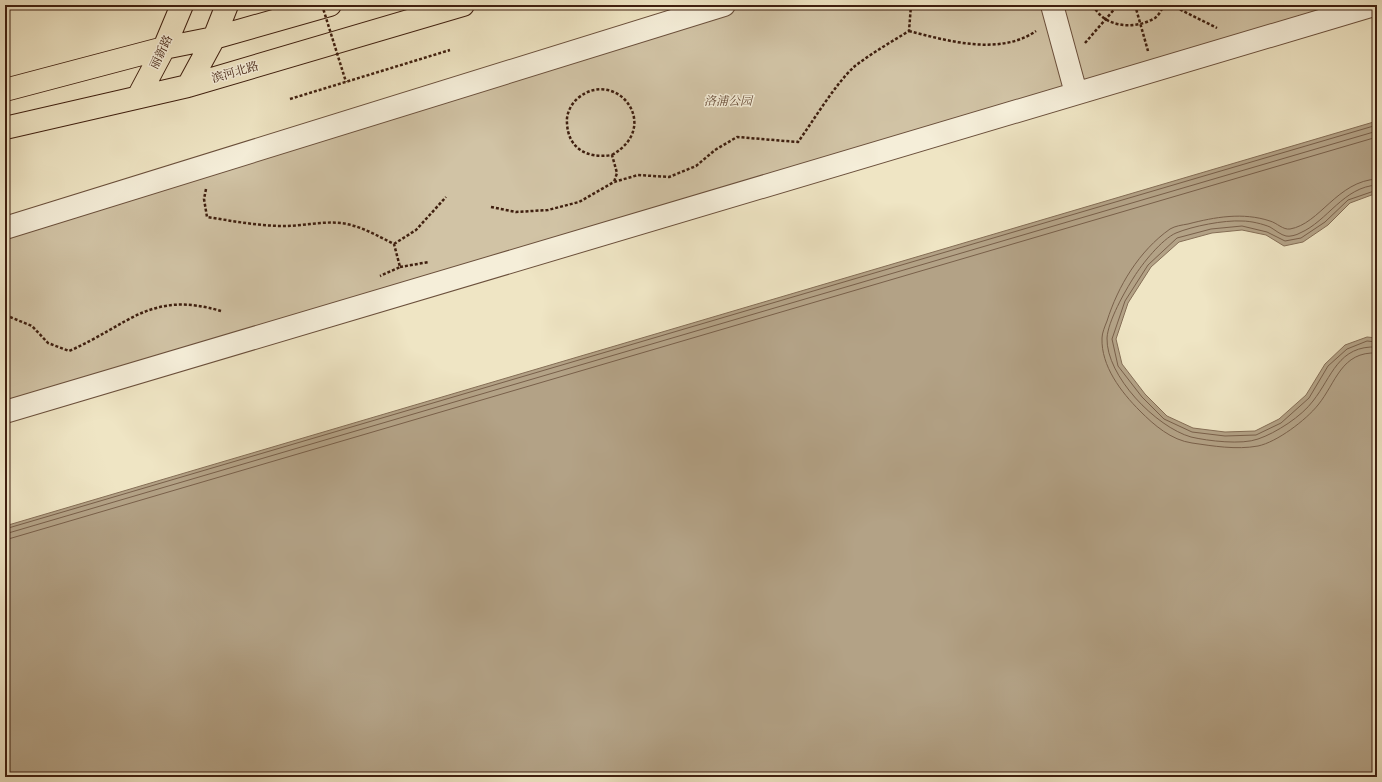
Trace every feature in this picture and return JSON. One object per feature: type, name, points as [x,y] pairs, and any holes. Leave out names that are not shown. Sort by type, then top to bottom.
[{"type":"main road","name":"丽新路","points":[[138,97],[164,48],[182,5]]},
{"type":"main road","points":[[188,86],[214,38],[227,5]]},
{"type":"main road","points":[[5,90],[164,48],[214,38],[330,5]]},
{"type":"main road","name":"滨河北路","points":[[8,128],[188,86],[463,5]]},
{"type":"street","points":[[5,228],[724,5]]},
{"type":"street","points":[[5,412],[1374,5]]},
{"type":"street","points":[[1054,12],[1076,94]]},
{"type":"path","points":[[322,5],[346,82]]},
{"type":"path","points":[[909,30],[911,5]]},
{"type":"path","points":[[1093,5],[1105,20],[1122,26],[1140,24],[1157,17],[1164,5]]},
{"type":"path","points":[[1068,63],[1118,5]]},
{"type":"path","points":[[1135,5],[1154,70]]},
{"type":"path","points":[[1171,5],[1246,43]]},
{"type":"path","points":[[491,206],[516,212],[548,210],[579,202],[614,182],[638,175],[669,177],[696,166],[715,150],[737,137],[798,142],[836,89],[854,67],[884,45],[909,30],[950,42],[990,44],[1024,40],[1054,12]]},
{"type":"path","points":[[290,99],[450,50]]},
{"type":"path","points":[[599,89],[614,92],[626,100],[631,108],[634,119],[634,130],[629,141],[622,150],[612,155],[601,157],[590,155],[578,148],[572,141],[567,129],[567,119],[571,107],[576,100],[586,92],[599,89]]},
{"type":"path","points":[[612,155],[617,173],[614,182]]},
{"type":"path","points":[[219,162],[207,184],[204,199],[207,217],[245,223],[284,226],[335,223],[351,225],[369,231],[394,244],[400,267],[376,278],[375,302]]},
{"type":"path","points":[[394,244],[416,230],[446,197]]},
{"type":"path","points":[[5,317],[10,317],[32,326],[48,343],[69,351],[92,342],[122,322],[155,306],[177,303],[203,305],[221,311]]},
{"type":"green space","name":"洛浦公园","points":[[724,5],[1374,5],[5,412],[5,228]]},
{"type":"water","points":[[1377,121],[1377,193],[1350,203],[1328,225],[1303,242],[1284,246],[1266,235],[1242,230],[1212,233],[1179,242],[1151,267],[1128,303],[1116,339],[1122,364],[1145,394],[1167,416],[1193,428],[1225,432],[1255,431],[1279,419],[1306,395],[1325,364],[1345,345],[1367,337],[1377,338],[1377,777],[5,777],[5,526]]}]
